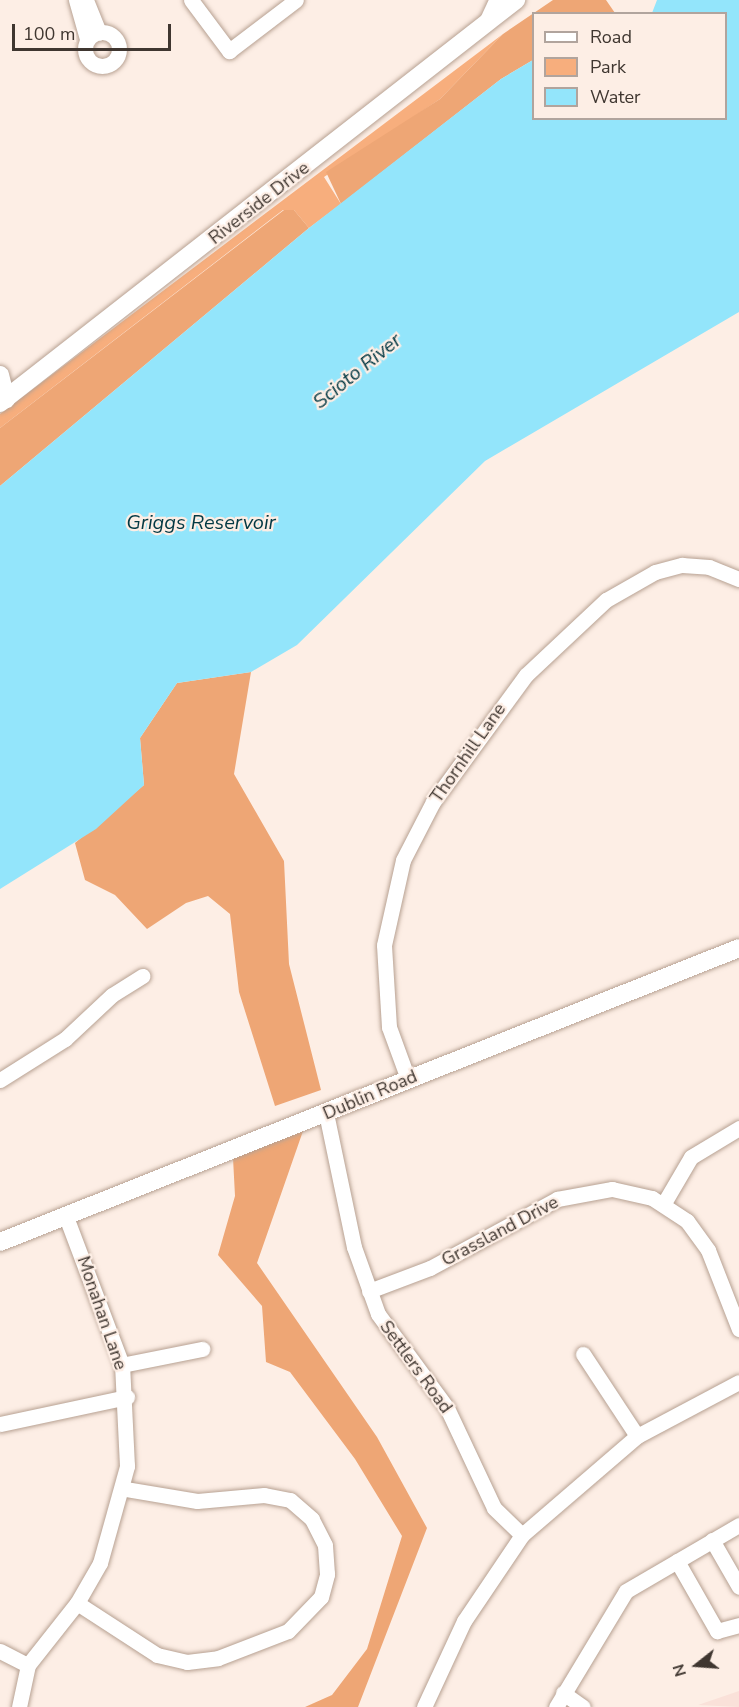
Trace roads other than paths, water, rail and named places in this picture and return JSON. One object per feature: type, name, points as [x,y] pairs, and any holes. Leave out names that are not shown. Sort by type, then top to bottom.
[{"type":"main road","name":"Riverside Drive","points":[[3,401],[516,0]]},
{"type":"main road","points":[[0,375],[3,401]]},
{"type":"main road","name":"Dublin Road","points":[[0,1242],[739,948]]},
{"type":"street","points":[[76,0],[93,36],[86,0]]},
{"type":"street","points":[[190,0],[229,51],[296,0]]},
{"type":"street","points":[[485,24],[496,0]]},
{"type":"street","name":"Thornhill Lane","points":[[408,1079],[389,1027],[384,945],[403,860],[433,802],[526,675],[606,600],[655,572],[682,565],[709,567],[739,579]]},
{"type":"street","points":[[0,1080],[38,1058],[143,976]]},
{"type":"street","name":"Settlers Road","points":[[326,1113],[369,1291],[392,1339],[458,1429],[494,1508],[522,1535]]},
{"type":"street","points":[[663,1203],[691,1157],[739,1128]]},
{"type":"street","name":"Grassland Drive","points":[[369,1291],[430,1268],[557,1198],[612,1189],[663,1203],[698,1233],[724,1288],[739,1329]]},
{"type":"street","name":"Monahan Lane","points":[[19,1707],[28,1665],[77,1603],[100,1563],[124,1489],[127,1397],[122,1365],[66,1216]]},
{"type":"street","points":[[724,1288],[739,1282]]},
{"type":"street","points":[[122,1365],[201,1349]]},
{"type":"street","points":[[583,1354],[637,1436]]},
{"type":"street","points":[[424,1707],[464,1622],[522,1535],[637,1436],[739,1382]]},
{"type":"street","points":[[0,1424],[127,1397]]},
{"type":"street","points":[[77,1603],[157,1655],[186,1669],[238,1652],[307,1617],[326,1587],[325,1545],[302,1509],[276,1495],[197,1501],[124,1489]]},
{"type":"street","points":[[584,1707],[559,1700],[626,1591],[739,1525]]},
{"type":"street","points":[[712,1540],[739,1587]]},
{"type":"street","points":[[677,1561],[717,1631],[739,1625]]},
{"type":"street","points":[[0,1651],[28,1665]]},
{"type":"water","name":"Griggs Reservoir","points":[[657,0],[739,0],[739,312],[485,461],[297,645],[251,672],[177,683],[140,738],[144,785],[96,829],[0,889],[0,486],[309,228],[501,79],[532,61],[532,120],[727,120],[727,12],[652,12]]},
{"type":"water label","name":"Scioto River","points":[[357,371]]}]
